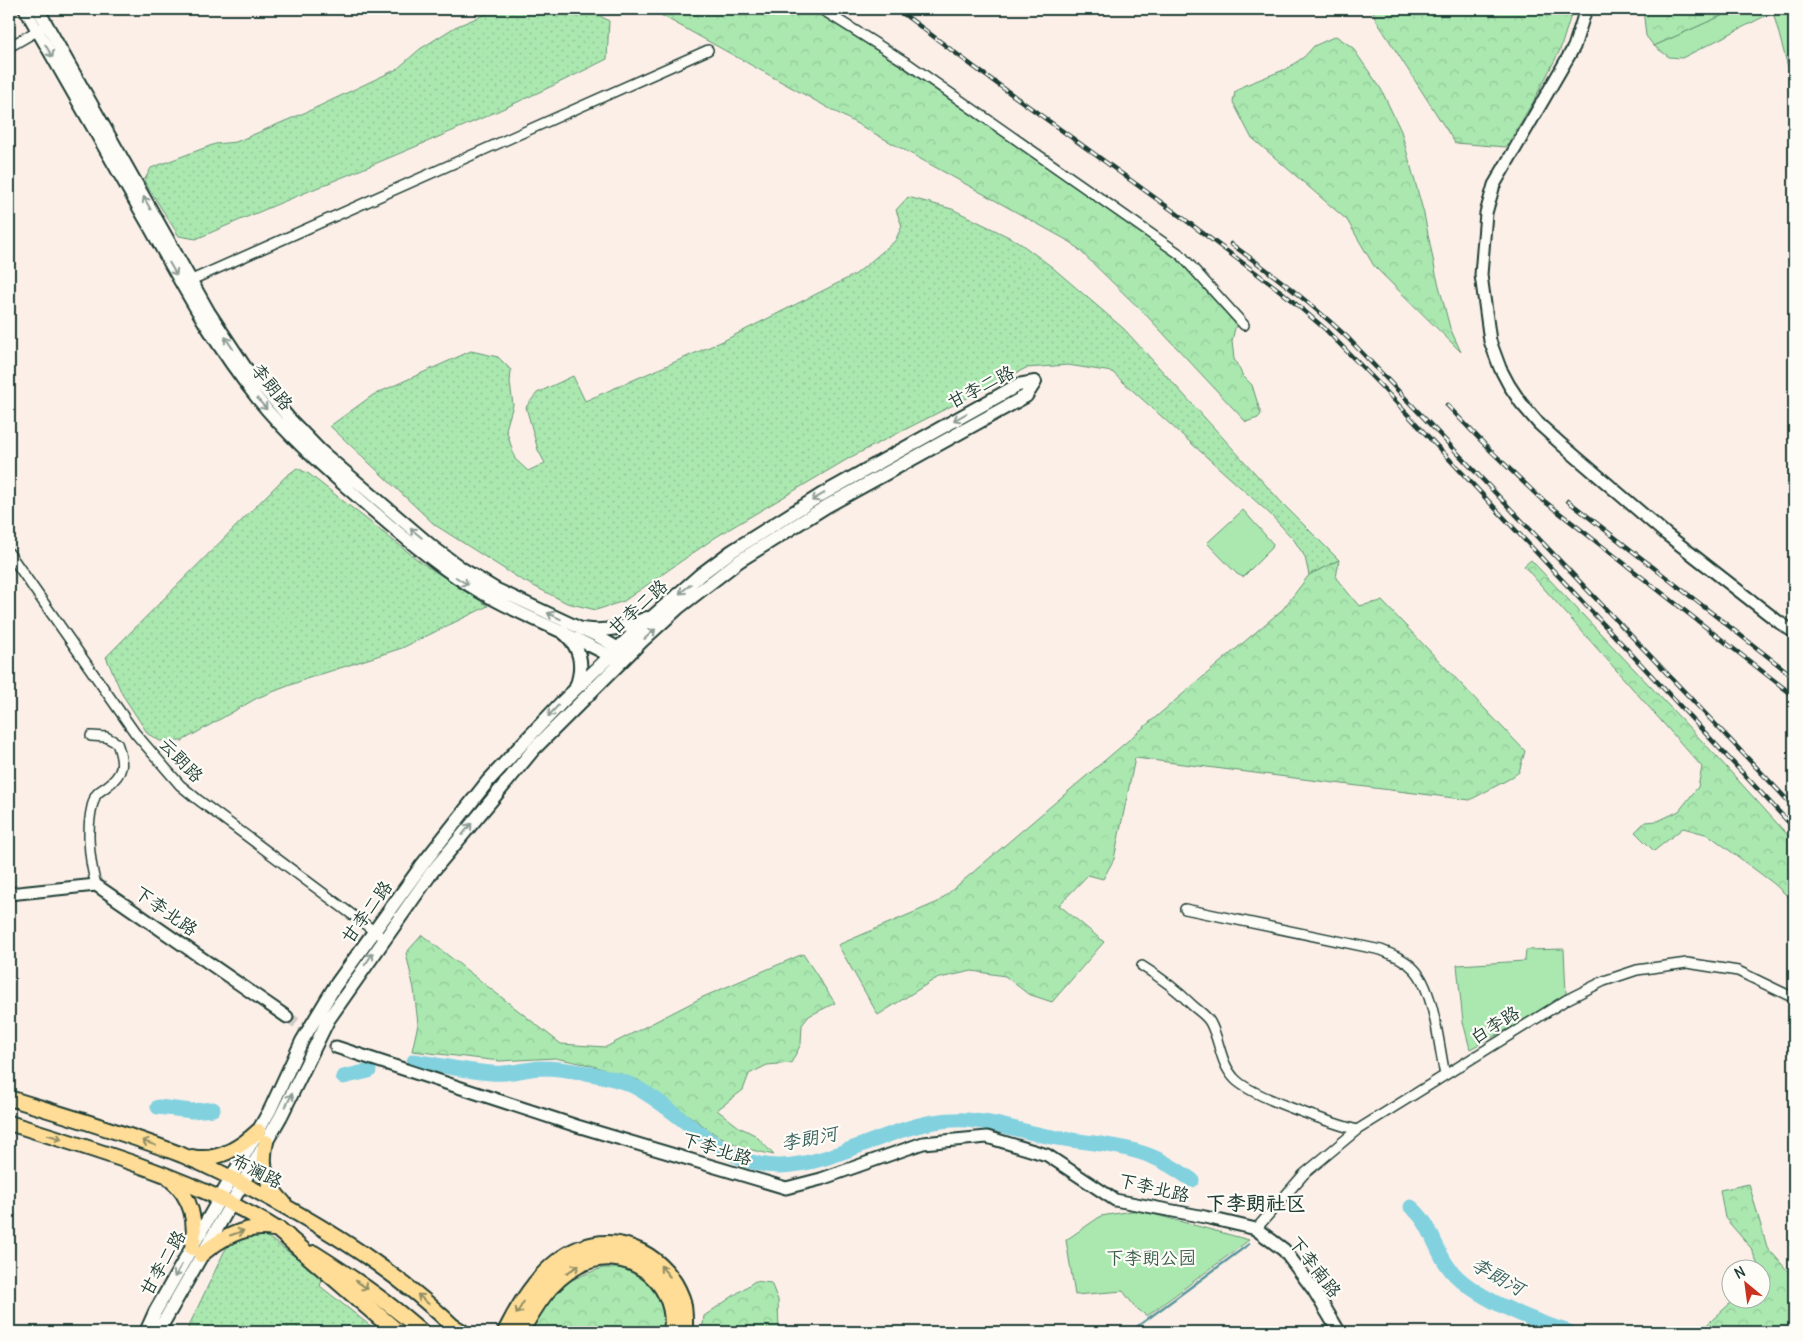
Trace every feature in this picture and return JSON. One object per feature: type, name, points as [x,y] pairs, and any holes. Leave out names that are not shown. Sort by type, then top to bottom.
[{"type":"highway","points":[[279,1230],[398,1332]]},
{"type":"highway","points":[[511,1331],[539,1279],[568,1256],[581,1249],[599,1244],[619,1244],[640,1251],[656,1261],[670,1277],[682,1300],[684,1332]]},
{"type":"highway","points":[[511,1331],[558,1279],[576,1265],[596,1258],[618,1257],[635,1262],[649,1271],[662,1286],[670,1305],[673,1324],[672,1332]]},
{"type":"main road","name":"甘李二路","points":[[146,1332],[196,1252],[262,1137],[302,1041],[318,1013],[379,934],[498,790],[620,655],[660,610],[732,551],[821,495],[1018,385],[1035,382],[1026,396],[827,506],[739,561],[620,655],[575,689],[488,781],[422,865],[379,934]]},
{"type":"main road","points":[[581,629],[592,631],[615,629],[638,621],[660,610]]},
{"type":"main road","points":[[563,632],[570,638],[579,656],[580,676],[575,689]]},
{"type":"main road","name":"布澜路","points":[[9,1098],[102,1127],[182,1155],[237,1181],[324,1228],[378,1263],[423,1298],[458,1331]]},
{"type":"main road","points":[[9,1123],[164,1174],[225,1201],[279,1230],[347,1274],[422,1332]]},
{"type":"main road","points":[[182,1155],[196,1158],[222,1154],[247,1141],[262,1137],[263,1166],[266,1176],[279,1198],[290,1209]]},
{"type":"main road","points":[[164,1174],[184,1194],[190,1208],[196,1252],[237,1233],[265,1228],[279,1230]]},
{"type":"main road","name":"下李南路","points":[[1256,1229],[1284,1250],[1314,1290],[1339,1332]]},
{"type":"main road","name":"甘李二路","points":[[158,1332],[196,1252]]},
{"type":"street","name":"李朗路","points":[[25,9],[42,28],[187,282],[218,345],[236,371],[281,425],[314,458],[426,555],[457,578],[490,598],[590,644],[620,655]]},
{"type":"street","name":"李朗路","points":[[38,9],[42,28]]},
{"type":"street","points":[[821,9],[907,63],[1181,255],[1244,325]]},
{"type":"street","points":[[1586,9],[1574,47],[1494,185],[1486,213],[1481,274],[1490,341],[1500,368],[1509,385],[1539,424],[1666,534],[1794,632]]},
{"type":"street","points":[[9,47],[42,28]]},
{"type":"street","points":[[187,282],[708,50]]},
{"type":"street","name":"李朗路","points":[[187,282],[246,368],[271,399],[321,451],[433,547],[464,570],[496,589],[581,629],[620,655]]},
{"type":"street","name":"云朗路","points":[[9,552],[135,733],[180,785],[196,799],[379,934]]},
{"type":"street","points":[[9,894],[96,885],[90,863],[89,835],[92,805],[96,794],[109,785],[119,774],[123,764],[116,743],[106,737],[91,736]]},
{"type":"street","name":"下李北路","points":[[96,885],[287,1017]]},
{"type":"street","points":[[1185,909],[1381,950],[1400,957],[1415,969],[1424,983],[1430,1000],[1445,1075]]},
{"type":"street","name":"白李路","points":[[1256,1229],[1304,1174],[1357,1130],[1566,1000],[1604,980],[1637,970],[1687,963],[1738,971],[1794,998]]},
{"type":"street","points":[[1142,966],[1174,988],[1206,1016],[1228,1071],[1235,1080],[1269,1098],[1336,1124],[1357,1130]]},
{"type":"street","name":"下李北路","points":[[336,1047],[577,1126],[786,1188],[821,1179],[923,1143],[987,1137],[1047,1155],[1115,1200],[1256,1229]]},
{"type":"green space","points":[[498,9],[588,9],[609,21],[607,59],[455,130],[196,239],[179,236],[144,181],[151,168],[215,144],[236,142],[311,110],[397,69],[420,49],[455,27]]},
{"type":"green space","points":[[650,9],[813,9],[904,68],[1176,257],[1236,324],[1232,341],[1234,359],[1243,376],[1252,385],[1261,414],[1258,418],[1246,422],[1147,316],[1072,243]]},
{"type":"green space","points":[[1372,9],[1573,9],[1560,50],[1533,102],[1506,147],[1455,143],[1376,20]]},
{"type":"green space","points":[[1643,9],[1737,9],[1654,46],[1646,36]]},
{"type":"green space","points":[[1737,9],[1794,9],[1794,89],[1773,12],[1682,58],[1669,57],[1654,46]]},
{"type":"green space","points":[[1336,36],[1352,47],[1381,89],[1401,131],[1424,214],[1436,274],[1450,328],[1461,352],[1374,266],[1347,220],[1251,137],[1233,102],[1235,92],[1243,86],[1286,69],[1304,57],[1314,46]]},
{"type":"green space","points":[[908,197],[952,209],[1017,241],[1052,267],[1124,329],[1284,505],[1339,560],[1309,575],[1305,557],[1294,540],[1269,513],[1112,372],[1068,365],[1026,368],[851,457],[716,537],[624,601],[596,610],[567,603],[520,579],[435,525],[330,426],[373,395],[471,351],[498,357],[511,370],[510,383],[513,405],[506,429],[515,459],[528,471],[545,463],[538,450],[526,407],[537,393],[573,376],[585,401],[723,341],[856,274],[895,241],[902,226],[896,210]]},
{"type":"green space","points":[[297,468],[309,474],[422,563],[488,606],[402,648],[306,679],[257,698],[182,741],[160,741],[148,734],[122,694],[106,657],[285,477]]},
{"type":"green space","points":[[1243,510],[1273,544],[1272,548],[1243,577],[1237,574],[1207,543]]},
{"type":"green space","points":[[1339,560],[1336,578],[1359,606],[1382,601],[1525,751],[1519,772],[1470,800],[1135,758],[1114,859],[1103,879],[1088,875],[1059,905],[1104,942],[1052,1002],[1028,994],[1005,976],[972,971],[935,979],[878,1015],[838,945],[938,902],[1283,609],[1309,575]]},
{"type":"green space","points":[[1531,560],[1718,758],[1794,842],[1794,902],[1773,883],[1709,835],[1683,828],[1654,851],[1635,832],[1645,822],[1658,821],[1679,811],[1698,787],[1702,767],[1524,566]]},
{"type":"green space","points":[[422,935],[561,1044],[606,1047],[703,997],[803,954],[835,1003],[809,1016],[802,1025],[801,1044],[791,1063],[767,1065],[749,1074],[743,1090],[717,1110],[739,1127],[755,1135],[774,1155],[743,1148],[715,1134],[638,1080],[590,1065],[555,1058],[500,1061],[412,1051],[418,1024],[414,989],[406,953]]},
{"type":"green space","points":[[1564,949],[1566,994],[1525,1020],[1470,1049],[1463,1022],[1457,965],[1525,961],[1526,950]]},
{"type":"green space","points":[[1749,1184],[1767,1247],[1792,1276],[1794,1275],[1794,1332],[1699,1332],[1725,1308],[1770,1308],[1770,1258],[1755,1258],[1751,1248],[1725,1218],[1720,1190]]},
{"type":"green space","name":"下李朗公园","points":[[1138,1210],[1249,1240],[1147,1316],[1135,1307],[1123,1291],[1075,1295],[1066,1240],[1101,1216]]},
{"type":"green space","points":[[245,1233],[265,1235],[323,1277],[320,1286],[378,1332],[186,1332],[224,1252],[232,1239]]},
{"type":"green space","points":[[603,1268],[629,1269],[641,1275],[651,1284],[663,1304],[665,1316],[664,1332],[527,1332],[544,1304],[556,1291],[575,1279]]},
{"type":"green space","points":[[755,1281],[771,1283],[778,1300],[779,1332],[702,1332],[704,1316]]},
{"type":"waterway","name":"李朗河","points":[[414,1061],[491,1073],[550,1068],[588,1073],[624,1082],[651,1096],[720,1147],[739,1157],[759,1164],[780,1166],[819,1160],[914,1126],[939,1121],[965,1120],[1128,1149],[1158,1159],[1192,1180]]},
{"type":"waterway","name":"李朗河","points":[[343,1077],[369,1071]]},
{"type":"waterway","name":"李朗河","points":[[158,1107],[192,1111],[213,1109]]},
{"type":"waterway","name":"李朗河","points":[[1411,1207],[1423,1220],[1447,1265],[1470,1287],[1502,1306],[1569,1332]]},
{"type":"waterway","points":[[1130,1332],[1249,1244]]},
{"type":"tunnel","points":[[287,1017],[336,1047]]},
{"type":"railway","points":[[897,9],[1176,213],[1283,293],[1324,328],[1379,384],[1794,828]]},
{"type":"railway","points":[[1231,244],[1291,289],[1348,338],[1794,807]]},
{"type":"railway","points":[[1447,405],[1539,497],[1794,696]]},
{"type":"railway","points":[[1568,501],[1794,677]]},
{"type":"district","name":"下李朗社区","points":[[1256,1203]]}]
